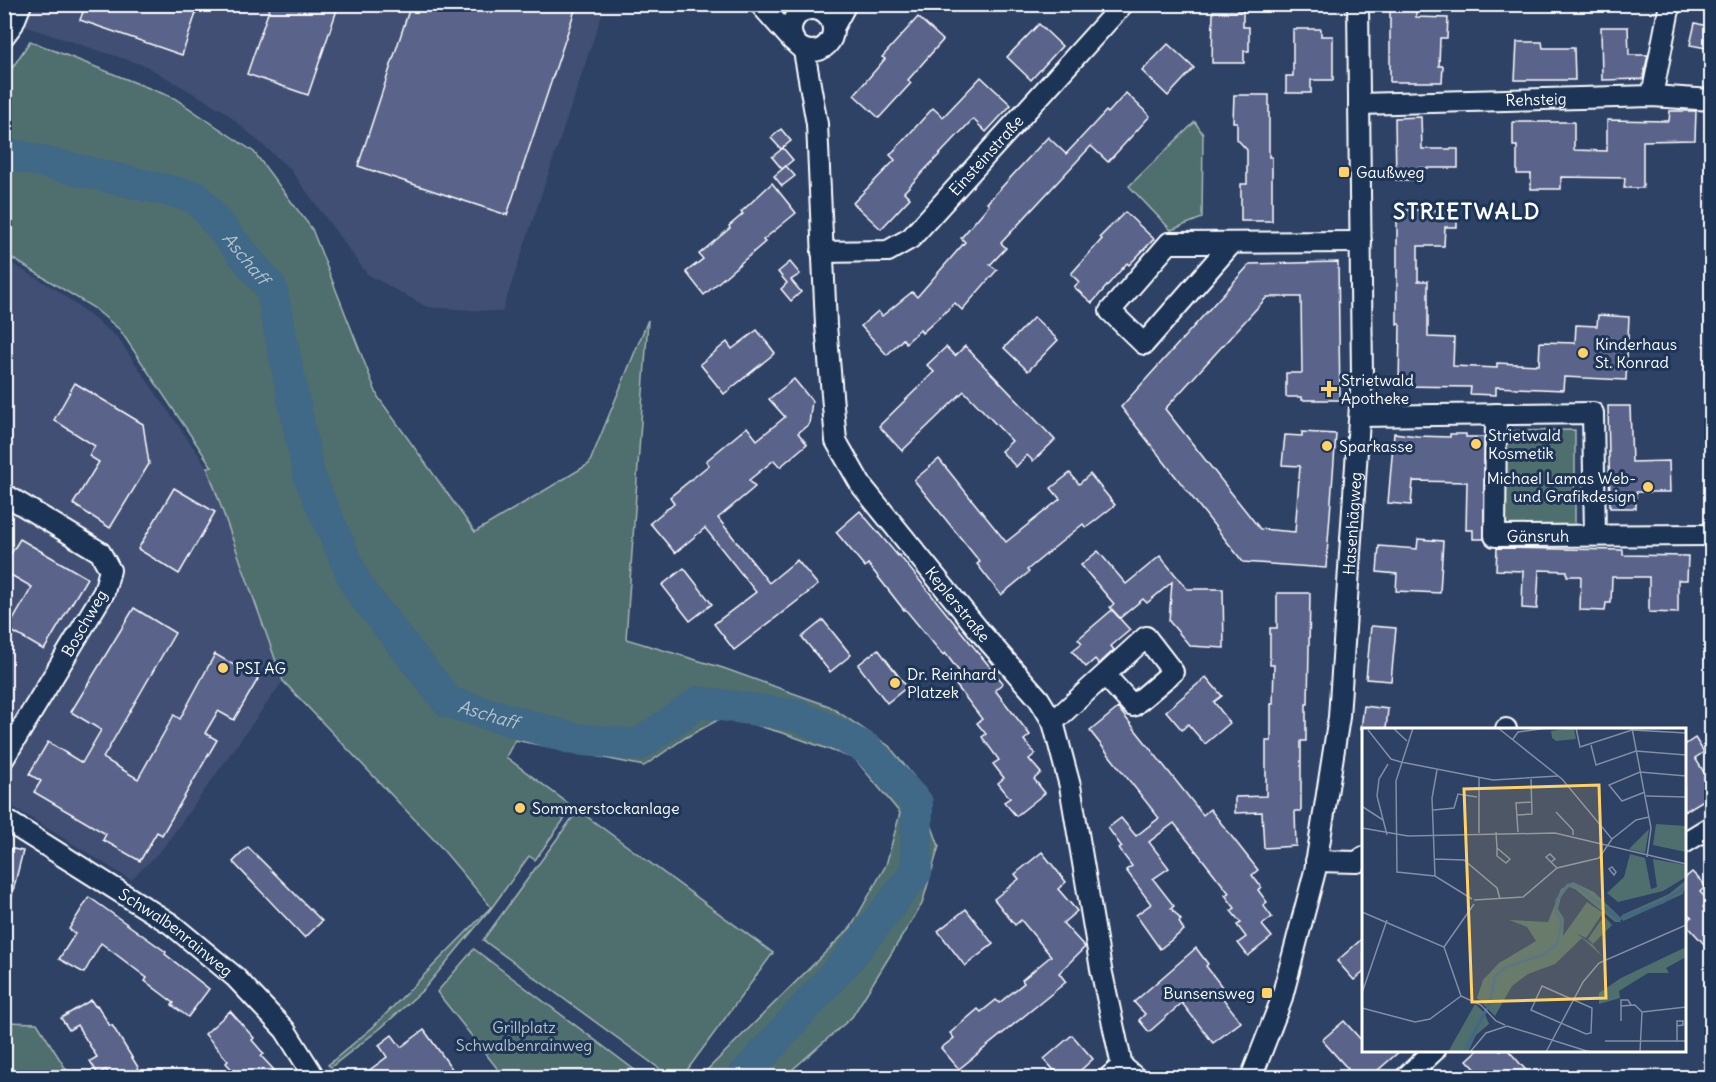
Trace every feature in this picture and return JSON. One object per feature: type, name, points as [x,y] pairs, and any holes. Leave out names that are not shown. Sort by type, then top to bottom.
[{"type":"street","points":[[4,36],[13,24],[21,4]]},
{"type":"street","points":[[760,4],[807,47]]},
{"type":"street","name":"Keplerstraße","points":[[846,4],[795,17],[792,22],[791,35],[807,47],[817,124],[825,325],[836,441],[861,485],[982,634],[1039,699],[1053,722],[1070,786],[1101,969],[1122,1074]]},
{"type":"street","name":"Einsteinstraße","points":[[822,252],[888,251],[911,238],[1123,4]]},
{"type":"street","name":"Hasenhägweg","points":[[1251,1077],[1281,1001],[1316,861],[1339,717],[1360,416],[1361,242],[1358,4]]},
{"type":"street","points":[[1652,96],[1670,4]]},
{"type":"street","name":"Keplerstraße","points":[[807,47],[831,40],[817,12]]},
{"type":"street","name":"Rehsteig","points":[[1359,104],[1652,96],[1712,100]]},
{"type":"street","points":[[1232,243],[1144,344],[1110,311],[1169,243],[1361,242]]},
{"type":"street","points":[[1360,416],[1593,413],[1595,535]]},
{"type":"street","name":"Gänsruh","points":[[1496,414],[1495,536],[1712,535]]},
{"type":"street","name":"Boschweg","points":[[4,494],[100,552],[110,570],[104,592],[4,758]]},
{"type":"street","points":[[1053,722],[1105,675]]},
{"type":"street","name":"Schwalbenrainweg","points":[[4,819],[171,924],[242,985],[285,1030],[315,1077]]},
{"type":"street","points":[[1686,842],[1712,826]]},
{"type":"street","points":[[1316,861],[1357,862],[1362,858]]},
{"type":"street","points":[[1405,1077],[1433,1052]]},
{"type":"shaded area","points":[[5,4],[605,5],[502,312],[427,307],[367,274],[290,169],[224,111],[146,66],[5,20]]},
{"type":"shaded area","points":[[4,259],[57,290],[117,337],[207,467],[283,681],[163,848],[131,880],[5,802]]},
{"type":"green space","points":[[30,41],[174,98],[254,152],[312,229],[378,397],[475,532],[589,464],[648,320],[626,639],[723,668],[829,706],[889,746],[914,777],[939,846],[922,904],[852,1017],[784,1077],[700,1077],[851,927],[886,865],[900,813],[855,759],[786,734],[725,716],[685,738],[644,766],[515,740],[506,757],[573,807],[535,860],[529,856],[490,910],[424,989],[382,1027],[331,1067],[328,1065],[373,1027],[491,907],[438,844],[283,681],[207,467],[212,467],[120,330],[94,308],[5,254],[5,79]]},
{"type":"green space","points":[[1195,122],[1203,134],[1202,218],[1171,230],[1129,186]]},
{"type":"green space","points":[[1575,430],[1575,527],[1505,527],[1504,431]]},
{"type":"green space","points":[[578,810],[773,953],[682,1077],[671,1077],[483,940]]},
{"type":"green space","name":"Grillplatz Schwalbenrainweg","points":[[474,949],[644,1077],[504,1077],[437,992]]},
{"type":"green space","points":[[5,1022],[37,1023],[71,1077],[5,1077]]},
{"type":"building","points":[[86,4],[199,4],[182,55],[80,20]]},
{"type":"building","points":[[271,4],[339,4],[308,95],[247,74]]},
{"type":"building","points":[[411,4],[577,4],[507,215],[358,166]]},
{"type":"building","points":[[1390,10],[1416,10],[1416,17],[1448,18],[1447,38],[1440,38],[1439,66],[1443,66],[1442,82],[1390,82]]},
{"type":"building","points":[[1213,11],[1243,11],[1243,27],[1249,27],[1249,51],[1244,51],[1244,63],[1212,63]]},
{"type":"building","points":[[918,17],[943,40],[908,80],[911,83],[879,118],[854,95],[885,59],[882,57]]},
{"type":"building","points":[[1695,23],[1712,27],[1712,49],[1690,45]]},
{"type":"building","points":[[1039,24],[1062,46],[1031,80],[1007,57]]},
{"type":"building","points":[[1601,27],[1628,27],[1629,55],[1648,55],[1643,79],[1602,80]]},
{"type":"building","points":[[1293,29],[1321,29],[1321,36],[1333,36],[1333,80],[1311,80],[1311,93],[1286,93],[1286,76],[1293,76]]},
{"type":"building","points":[[1517,42],[1542,42],[1543,48],[1574,48],[1575,80],[1515,80]]},
{"type":"building","points":[[1168,44],[1194,68],[1168,96],[1142,71]]},
{"type":"building","points":[[981,77],[1011,105],[986,132],[973,119],[904,192],[910,198],[881,229],[853,203],[895,160],[890,155],[933,108],[943,117]]},
{"type":"building","points":[[1126,93],[1150,116],[1108,162],[1091,146],[1001,243],[1006,248],[990,265],[997,270],[962,310],[955,303],[922,333],[920,330],[906,343],[903,339],[887,355],[861,326],[878,311],[882,316],[912,292],[917,297],[965,242],[961,238],[989,205],[987,203],[1048,137],[1066,154]]},
{"type":"building","points":[[1234,95],[1269,95],[1272,221],[1241,221],[1241,184],[1247,184],[1247,150],[1237,139],[1237,122],[1233,122]]},
{"type":"building","points":[[1670,111],[1696,111],[1695,140],[1643,141],[1643,188],[1624,188],[1625,178],[1561,177],[1561,189],[1531,189],[1531,174],[1517,174],[1517,146],[1513,146],[1513,122],[1574,122],[1574,150],[1607,151],[1607,120],[1669,121]]},
{"type":"building","points":[[1421,117],[1422,149],[1458,149],[1458,168],[1417,168],[1418,180],[1396,180],[1395,118]]},
{"type":"building","points":[[781,129],[791,141],[781,149],[771,138]]},
{"type":"building","points":[[783,148],[793,160],[782,169],[772,157]]},
{"type":"building","points":[[786,166],[795,176],[782,186],[774,176]]},
{"type":"building","points":[[772,183],[796,213],[763,240],[765,242],[704,295],[686,272],[703,259],[699,254],[730,228],[729,226],[743,214],[741,212]]},
{"type":"building","points":[[1397,210],[1457,210],[1457,227],[1445,227],[1444,246],[1418,246],[1418,281],[1428,281],[1428,337],[1454,338],[1453,366],[1497,368],[1497,363],[1539,365],[1540,342],[1575,343],[1576,325],[1597,326],[1598,315],[1629,317],[1626,380],[1564,377],[1563,390],[1496,387],[1496,395],[1470,394],[1471,387],[1399,386]]},
{"type":"building","points":[[1125,212],[1154,239],[1129,265],[1127,263],[1092,303],[1074,287],[1079,282],[1071,274],[1102,239],[1100,237]]},
{"type":"building","points":[[790,262],[800,274],[791,280],[801,292],[791,301],[781,289],[787,283],[778,272]]},
{"type":"building","points":[[1338,262],[1340,400],[1302,400],[1302,397],[1286,397],[1286,373],[1302,373],[1301,297],[1267,297],[1165,409],[1260,529],[1295,532],[1300,466],[1282,465],[1285,435],[1302,436],[1302,432],[1336,434],[1326,568],[1243,562],[1121,407],[1250,264]]},
{"type":"building","points":[[1034,317],[1058,340],[1028,371],[1004,348]]},
{"type":"building","points":[[757,330],[775,353],[724,394],[700,364],[727,342],[732,349]]},
{"type":"building","points":[[965,346],[1055,440],[1033,461],[1027,455],[1016,467],[1001,451],[1012,441],[964,391],[902,451],[879,426],[934,372],[927,365],[946,347],[955,356]]},
{"type":"building","points":[[794,379],[812,401],[809,424],[798,433],[807,444],[780,467],[774,460],[749,480],[755,487],[718,518],[769,583],[797,560],[818,585],[734,650],[714,624],[756,592],[705,528],[675,553],[650,523],[674,503],[670,497],[709,465],[706,461],[747,427],[757,440],[785,417],[769,399]]},
{"type":"building","points":[[75,383],[143,424],[149,464],[110,528],[73,504],[99,462],[89,456],[95,446],[54,420]]},
{"type":"building","points":[[1608,406],[1630,406],[1632,462],[1669,461],[1670,492],[1636,492],[1636,508],[1610,508]]},
{"type":"building","points":[[1394,433],[1450,437],[1450,434],[1466,434],[1466,437],[1484,437],[1484,539],[1473,539],[1473,530],[1466,530],[1467,482],[1413,481],[1411,505],[1388,503]]},
{"type":"building","points":[[939,459],[1006,542],[1060,499],[1051,488],[1070,473],[1079,484],[1090,474],[1115,505],[1086,528],[1083,524],[1027,570],[1029,572],[1001,595],[977,564],[980,562],[914,480]]},
{"type":"building","points":[[174,488],[215,512],[179,574],[138,549]]},
{"type":"building","points":[[860,511],[899,555],[1003,683],[995,690],[1030,735],[1024,740],[1035,754],[1029,759],[1041,773],[1034,779],[1045,793],[1016,816],[1004,802],[1010,798],[998,783],[1004,778],[993,764],[999,760],[982,737],[986,734],[977,723],[982,719],[953,681],[961,674],[945,653],[943,655],[904,610],[868,564],[865,567],[836,532]]},
{"type":"building","points":[[20,539],[87,578],[44,650],[8,629],[32,587],[4,571],[4,565]]},
{"type":"building","points":[[1418,539],[1443,541],[1440,593],[1396,591],[1397,574],[1377,572],[1379,546],[1417,549]]},
{"type":"building","points":[[1497,548],[1623,550],[1623,555],[1688,556],[1687,580],[1678,580],[1678,613],[1649,612],[1649,577],[1612,577],[1611,603],[1606,603],[1605,611],[1580,610],[1581,576],[1567,576],[1567,571],[1539,570],[1537,609],[1522,608],[1523,571],[1496,570]]},
{"type":"building","points":[[1098,551],[1126,584],[1160,556],[1187,589],[1223,589],[1224,648],[1190,646],[1169,621],[1172,582],[1147,603],[1143,599],[1120,618],[1110,607],[1114,604],[1081,565]]},
{"type":"building","points":[[684,568],[712,604],[690,621],[662,585]]},
{"type":"building","points":[[1277,593],[1310,593],[1308,704],[1306,704],[1306,741],[1301,741],[1301,811],[1295,811],[1296,846],[1264,848],[1262,812],[1235,813],[1235,797],[1266,796],[1266,741],[1271,741],[1274,665],[1270,665],[1270,628],[1277,628]]},
{"type":"building","points":[[134,608],[175,633],[103,758],[138,779],[174,715],[180,719],[215,654],[258,679],[234,720],[218,711],[205,733],[217,740],[162,835],[157,832],[140,861],[103,840],[106,834],[34,792],[41,781],[29,774],[48,742],[82,763],[101,730],[71,712]]},
{"type":"building","points":[[1112,610],[1130,630],[1111,646],[1114,650],[1099,664],[1095,659],[1086,667],[1072,651],[1082,643],[1078,639]]},
{"type":"building","points":[[823,620],[851,655],[830,672],[802,637]]},
{"type":"building","points":[[1371,626],[1396,628],[1391,681],[1366,679]]},
{"type":"building","points":[[878,649],[907,687],[887,703],[858,665]]},
{"type":"building","points":[[1206,677],[1222,696],[1214,702],[1230,723],[1205,744],[1188,724],[1182,730],[1166,711]]},
{"type":"building","points":[[1364,706],[1388,709],[1386,728],[1361,729]]},
{"type":"building","points":[[1118,708],[1203,815],[1210,809],[1258,870],[1252,875],[1261,887],[1258,890],[1267,902],[1263,905],[1272,917],[1262,925],[1272,937],[1248,956],[1238,943],[1246,937],[1237,925],[1241,923],[1231,911],[1235,908],[1225,895],[1229,893],[1174,823],[1149,842],[1169,868],[1153,879],[1174,906],[1171,908],[1181,920],[1179,922],[1184,930],[1160,949],[1136,915],[1151,904],[1126,870],[1132,866],[1119,849],[1122,847],[1108,828],[1121,818],[1136,836],[1159,818],[1090,731]]},
{"type":"building","points":[[1695,738],[1704,752],[1695,758],[1712,785],[1712,795],[1686,811],[1686,744]]},
{"type":"building","points":[[4,847],[23,851],[10,903],[4,902]]},
{"type":"building","points":[[248,847],[322,921],[305,938],[233,862]]},
{"type":"building","points":[[1042,852],[1066,882],[1058,889],[1077,911],[1063,923],[1085,947],[1059,973],[1066,982],[959,1069],[941,1048],[954,1038],[950,1033],[978,1009],[981,1012],[996,1000],[999,1003],[1024,983],[1022,980],[1051,956],[1021,920],[1015,925],[994,899],[1019,879],[1015,874]]},
{"type":"building","points":[[1692,872],[1706,886],[1700,892],[1709,901],[1703,907],[1712,916],[1712,937],[1704,944],[1686,924],[1692,917],[1686,912],[1686,877]]},
{"type":"building","points":[[89,897],[166,952],[165,954],[209,989],[188,1017],[145,981],[147,978],[101,943],[84,973],[59,959],[75,934],[69,929]]},
{"type":"building","points":[[966,909],[993,944],[965,966],[938,931]]},
{"type":"building","points":[[1362,939],[1362,974],[1354,980],[1337,961]]},
{"type":"building","points":[[1196,948],[1208,964],[1206,966],[1226,992],[1221,996],[1241,1022],[1213,1043],[1182,1003],[1149,1032],[1139,1020],[1145,1014],[1134,1002]]},
{"type":"building","points":[[91,1000],[95,1006],[97,1005],[110,1026],[112,1025],[144,1077],[111,1077],[106,1070],[98,1074],[90,1061],[97,1057],[77,1025],[69,1030],[61,1018]]},
{"type":"building","points":[[230,1011],[254,1038],[252,1040],[264,1054],[261,1056],[274,1070],[265,1077],[239,1077],[205,1034]]},
{"type":"building","points":[[1344,1021],[1362,1041],[1362,1052],[1399,1052],[1370,1077],[1338,1077],[1348,1069],[1322,1040]]},
{"type":"building","points":[[424,1030],[458,1077],[360,1077],[387,1057],[379,1045],[392,1035],[401,1047]]},
{"type":"building","points":[[1072,1035],[1093,1059],[1073,1077],[1060,1077],[1044,1059]]},
{"type":"building","points":[[1476,1052],[1510,1052],[1532,1077],[1483,1077],[1467,1060]]},
{"type":"waterway","name":"Aschaff","points":[[4,153],[196,197],[271,288],[309,476],[358,588],[448,702],[574,739],[638,745],[699,702],[799,716],[866,748],[917,803],[916,872],[849,958],[742,1078]]},
{"type":"place","name":"Gaußweg","points":[[1344,172]]},
{"type":"place","name":"Kinderhaus St. Konrad","points":[[1583,353]]},
{"type":"place","name":"Strietwald Apotheke","points":[[1329,389]]},
{"type":"place","name":"Strietwald Kosmetik","points":[[1476,444]]},
{"type":"place","name":"Sparkasse","points":[[1327,446]]},
{"type":"place","name":"Michael Lamas Web- und Grafikdesign","points":[[1648,487]]},
{"type":"place","name":"PSI AG","points":[[223,668]]},
{"type":"place","name":"Dr. Reinhard Platzek","points":[[895,683]]},
{"type":"place","name":"Sommerstockanlage","points":[[520,808]]},
{"type":"place","name":"Bunsensweg","points":[[1267,993]]},
{"type":"district","name":"STRIETWALD","points":[[1467,211]]}]
